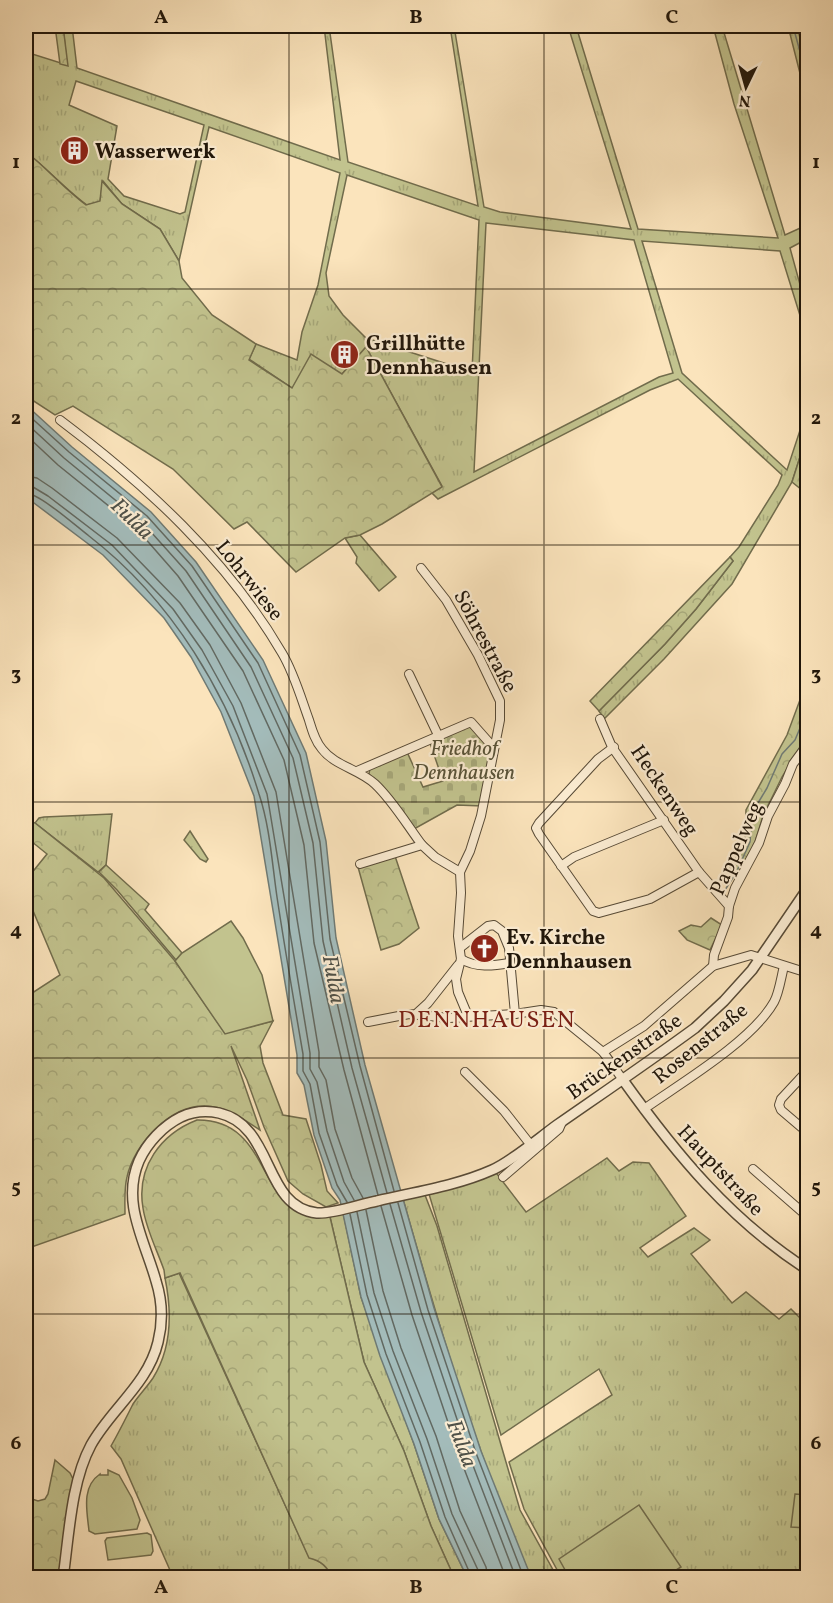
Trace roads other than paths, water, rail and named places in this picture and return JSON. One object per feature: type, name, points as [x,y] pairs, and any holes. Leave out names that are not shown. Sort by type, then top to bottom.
[{"type":"street","name":"Lohrwiese","points":[[60,420],[110,458],[211,557],[243,593],[283,655],[322,750],[339,764],[357,771],[375,784],[422,845],[435,857],[460,872]]},
{"type":"street","name":"Söhrestraße","points":[[421,568],[446,600],[501,701],[495,748],[477,833],[460,872],[459,936],[461,947],[456,979],[468,1016]]},
{"type":"street","points":[[409,674],[438,735]]},
{"type":"street","name":"Heckenweg","points":[[600,719],[614,747],[699,872],[729,906]]},
{"type":"street","points":[[357,771],[471,722],[495,748]]},
{"type":"street","points":[[614,747],[598,759],[536,828],[561,866],[593,911],[599,913],[650,899],[699,872]]},
{"type":"street","name":"Pappelweg","points":[[713,966],[714,955],[728,917],[735,888],[759,843],[768,816],[793,764],[804,749]]},
{"type":"street","points":[[561,866],[574,857],[664,820]]},
{"type":"street","points":[[360,864],[422,845]]},
{"type":"street","name":"Brückenstraße","points":[[503,1177],[559,1129],[562,1122],[695,1028],[731,994],[761,958],[807,888]]},
{"type":"street","points":[[461,947],[488,926],[494,925],[502,931],[509,948],[515,1014]]},
{"type":"street","points":[[603,1052],[644,1026],[713,966],[751,955],[807,973]]},
{"type":"street","points":[[416,1014],[428,1003],[460,962],[490,966],[510,963]]},
{"type":"street","name":"Rosenstraße","points":[[644,1109],[709,1064],[753,1028],[774,1002],[784,966]]},
{"type":"street","points":[[368,1022],[416,1014],[449,1018],[542,1010],[554,1012],[603,1052],[623,1080]]},
{"type":"street","points":[[807,1070],[781,1099],[779,1105],[781,1110],[807,1133]]},
{"type":"street","points":[[465,1072],[504,1111],[530,1144]]},
{"type":"street","points":[[800,1079],[807,1087]]},
{"type":"street","name":"Hauptstraße","points":[[623,1080],[699,1177],[744,1223],[807,1270]]},
{"type":"street","points":[[63,1578],[75,1498],[91,1446],[144,1376],[158,1343],[161,1303],[157,1282],[135,1219],[132,1198],[133,1178],[139,1161],[148,1145],[160,1131],[183,1116],[206,1110],[228,1115],[245,1126],[254,1137],[278,1185],[293,1204],[322,1212],[449,1184],[494,1170],[562,1122]]},
{"type":"street","points":[[753,1169],[807,1217]]},
{"type":"water","name":"Fulda","points":[[26,405],[72,447],[151,512],[196,562],[263,660],[306,753],[326,841],[336,938],[365,1065],[434,1308],[481,1451],[531,1577],[467,1577],[439,1519],[361,1297],[340,1200],[332,1188],[314,1135],[304,1085],[297,1073],[297,1055],[254,796],[221,712],[191,657],[164,618],[103,555],[26,497]]},
{"type":"waterway","points":[[793,26],[808,81]]},
{"type":"waterway","points":[[725,890],[736,873],[750,842],[752,813],[767,788],[782,754],[795,740],[808,709]]},
{"type":"place","name":"Wasserwerk","points":[[74,151]]},
{"type":"place","name":"Grillhütte Dennhausen","points":[[345,355]]},
{"type":"place","name":"Ev. Kirche Dennhausen","points":[[485,949]]},
{"type":"district","name":"DENNHAUSEN","points":[[487,1019]]},
{"type":"park label","name":"Friedhof Dennhausen","points":[[464,760]]}]
